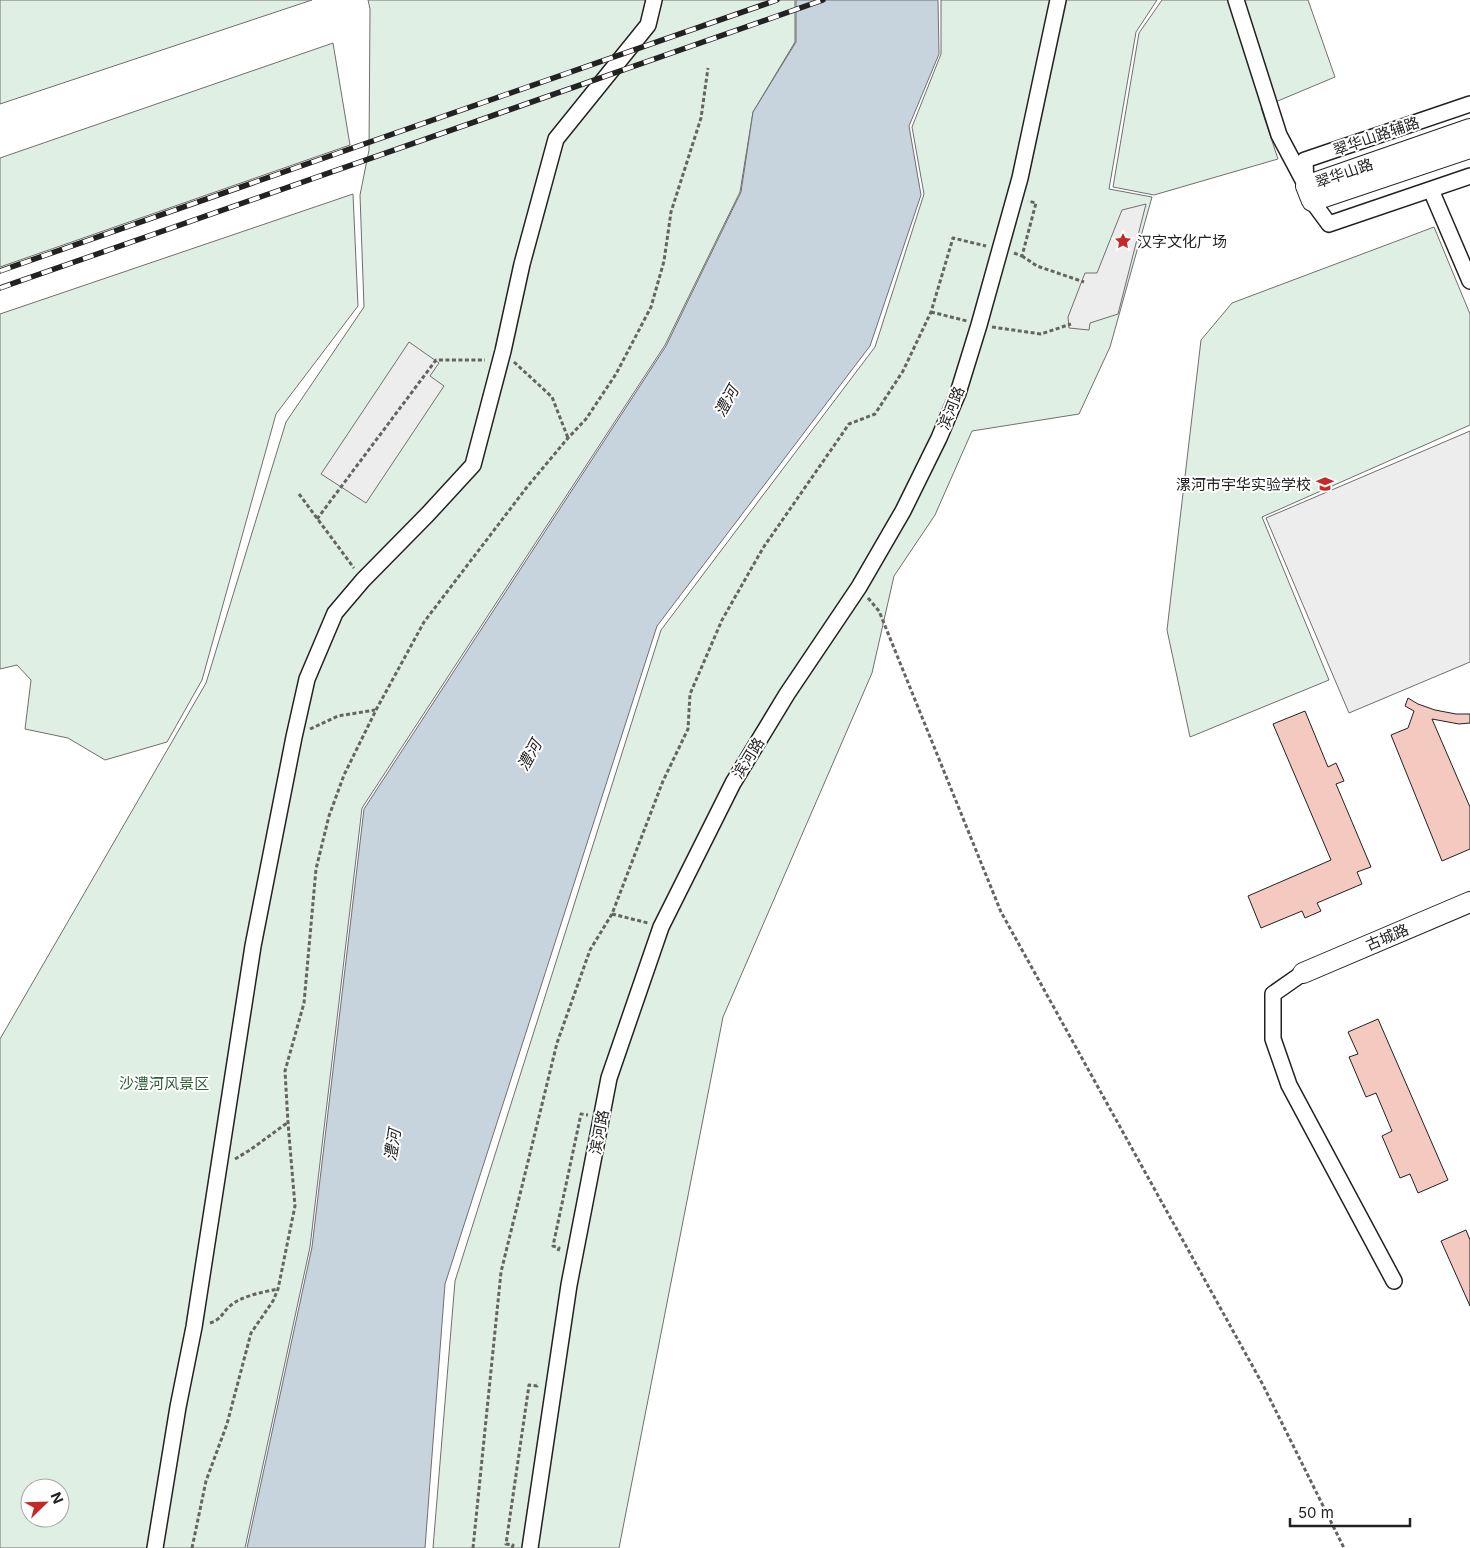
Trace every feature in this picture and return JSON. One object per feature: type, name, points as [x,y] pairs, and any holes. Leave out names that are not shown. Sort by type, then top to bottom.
[{"type":"main road","name":"翠华山路","points":[[1309,193],[1470,129]]},
{"type":"main road","name":"翠华山路","points":[[1309,193],[1470,148]]},
{"type":"main road","name":"古城路","points":[[1303,973],[1470,902]]},
{"type":"street","points":[[155,1548],[178,1407],[194,1327],[253,946],[307,679],[335,613],[363,580],[473,465],[502,356],[522,264],[556,139],[648,25],[654,0]]},
{"type":"street","name":"滨河路","points":[[530,1548],[569,1285],[609,1078],[661,927],[733,783],[787,694],[859,587],[903,511],[939,438],[958,394],[1020,178],[1058,0]]},
{"type":"street","points":[[1236,0],[1279,135],[1309,193],[1329,224],[1470,176]]},
{"type":"street","name":"翠华山路辅路","points":[[1309,193],[1305,160],[1470,104]]},
{"type":"street","points":[[1431,190],[1470,281]]},
{"type":"street","points":[[1303,973],[1273,994],[1273,1039],[1289,1085],[1394,1281]]},
{"type":"path","points":[[192,1548],[206,1481],[227,1424],[251,1333],[273,1301],[278,1289],[295,1206],[285,1071],[304,1003],[316,869],[330,816],[344,775],[376,710],[424,622],[527,487],[568,438],[586,420],[616,374],[651,307],[664,261],[671,212],[701,118],[708,68]]},
{"type":"path","points":[[1015,197],[1036,203],[1022,256]]},
{"type":"path","points":[[473,1548],[501,1272],[557,1043],[590,950],[612,914],[663,781],[688,729],[690,694],[722,620],[763,548],[849,424],[875,414],[903,371],[931,312],[953,238],[1022,256],[1037,266],[1084,282]]},
{"type":"path","points":[[931,312],[979,325],[1041,334],[1071,324]]},
{"type":"path","points":[[317,519],[436,360],[502,356],[552,397],[568,438]]},
{"type":"path","points":[[299,494],[363,580]]},
{"type":"path","points":[[859,587],[879,611],[1001,912],[1263,1385],[1344,1548]]},
{"type":"path","points":[[294,737],[338,716],[376,710]]},
{"type":"path","points":[[612,914],[661,927]]},
{"type":"path","points":[[218,1169],[250,1150],[288,1122]]},
{"type":"path","points":[[194,1327],[219,1320],[231,1305],[256,1293],[278,1289]]},
{"type":"green space","points":[[0,0],[312,0],[0,104]]},
{"type":"green space","name":"沙澧河风景区","points":[[368,0],[795,0],[795,42],[753,112],[740,192],[665,345],[362,808],[310,1247],[245,1548],[0,1548],[0,1039],[206,683],[286,422],[364,307],[360,195],[369,150],[370,9]]},
{"type":"green space","points":[[941,0],[1157,0],[1136,32],[1109,189],[1152,197],[1110,347],[1079,414],[972,431],[935,515],[894,576],[872,673],[723,1017],[619,1548],[433,1548],[455,1281],[661,630],[875,347],[924,194],[912,127],[941,54]]},
{"type":"green space","points":[[1162,0],[1308,0],[1335,77],[1261,108],[1278,159],[1154,195],[1113,187],[1139,33]]},
{"type":"green space","points":[[333,43],[350,145],[0,267],[0,158]]},
{"type":"green space","points":[[353,194],[358,306],[276,414],[202,680],[167,742],[105,760],[68,738],[25,729],[31,680],[17,665],[0,669],[0,314]]},
{"type":"green space","points":[[1434,227],[1470,314],[1470,425],[1262,517],[1329,680],[1190,737],[1167,630],[1201,340],[1232,303]]},
{"type":"shaded area","name":"汉字文化广场","points":[[1146,204],[1118,314],[1090,323],[1089,330],[1069,328],[1068,317],[1085,273],[1097,273],[1122,210]]},
{"type":"shaded area","points":[[409,342],[439,363],[430,376],[444,386],[366,503],[321,474]]},
{"type":"shaded area","points":[[1470,431],[1470,662],[1349,713],[1266,518]]},
{"type":"water","name":"澧河","points":[[796,0],[938,0],[939,54],[909,126],[921,195],[870,346],[657,626],[445,1284],[425,1548],[247,1548],[312,1247],[364,809],[666,346],[741,192],[753,112],[796,42]]},
{"type":"building","points":[[1408,698],[1435,710],[1456,714],[1470,714],[1470,723],[1459,724],[1432,719],[1470,807],[1470,849],[1442,861],[1391,735],[1408,728],[1414,711],[1405,706]]},
{"type":"building","points":[[1305,711],[1328,767],[1336,763],[1344,781],[1336,784],[1371,867],[1357,872],[1362,884],[1317,903],[1321,911],[1305,918],[1302,911],[1261,928],[1248,896],[1331,860],[1273,724]]},
{"type":"building","points":[[1378,1019],[1448,1180],[1418,1193],[1410,1174],[1400,1178],[1382,1136],[1392,1131],[1376,1093],[1366,1097],[1349,1057],[1358,1054],[1348,1032]]},
{"type":"building","points":[[1466,1230],[1470,1240],[1470,1306],[1441,1241]]},
{"type":"railway","points":[[0,271],[777,0]]},
{"type":"railway","points":[[0,288],[823,0]]},
{"type":"place","name":"汉字文化广场","points":[[1123,241]]},
{"type":"place","name":"漯河市宇华实验学校","points":[[1325,484]]}]
